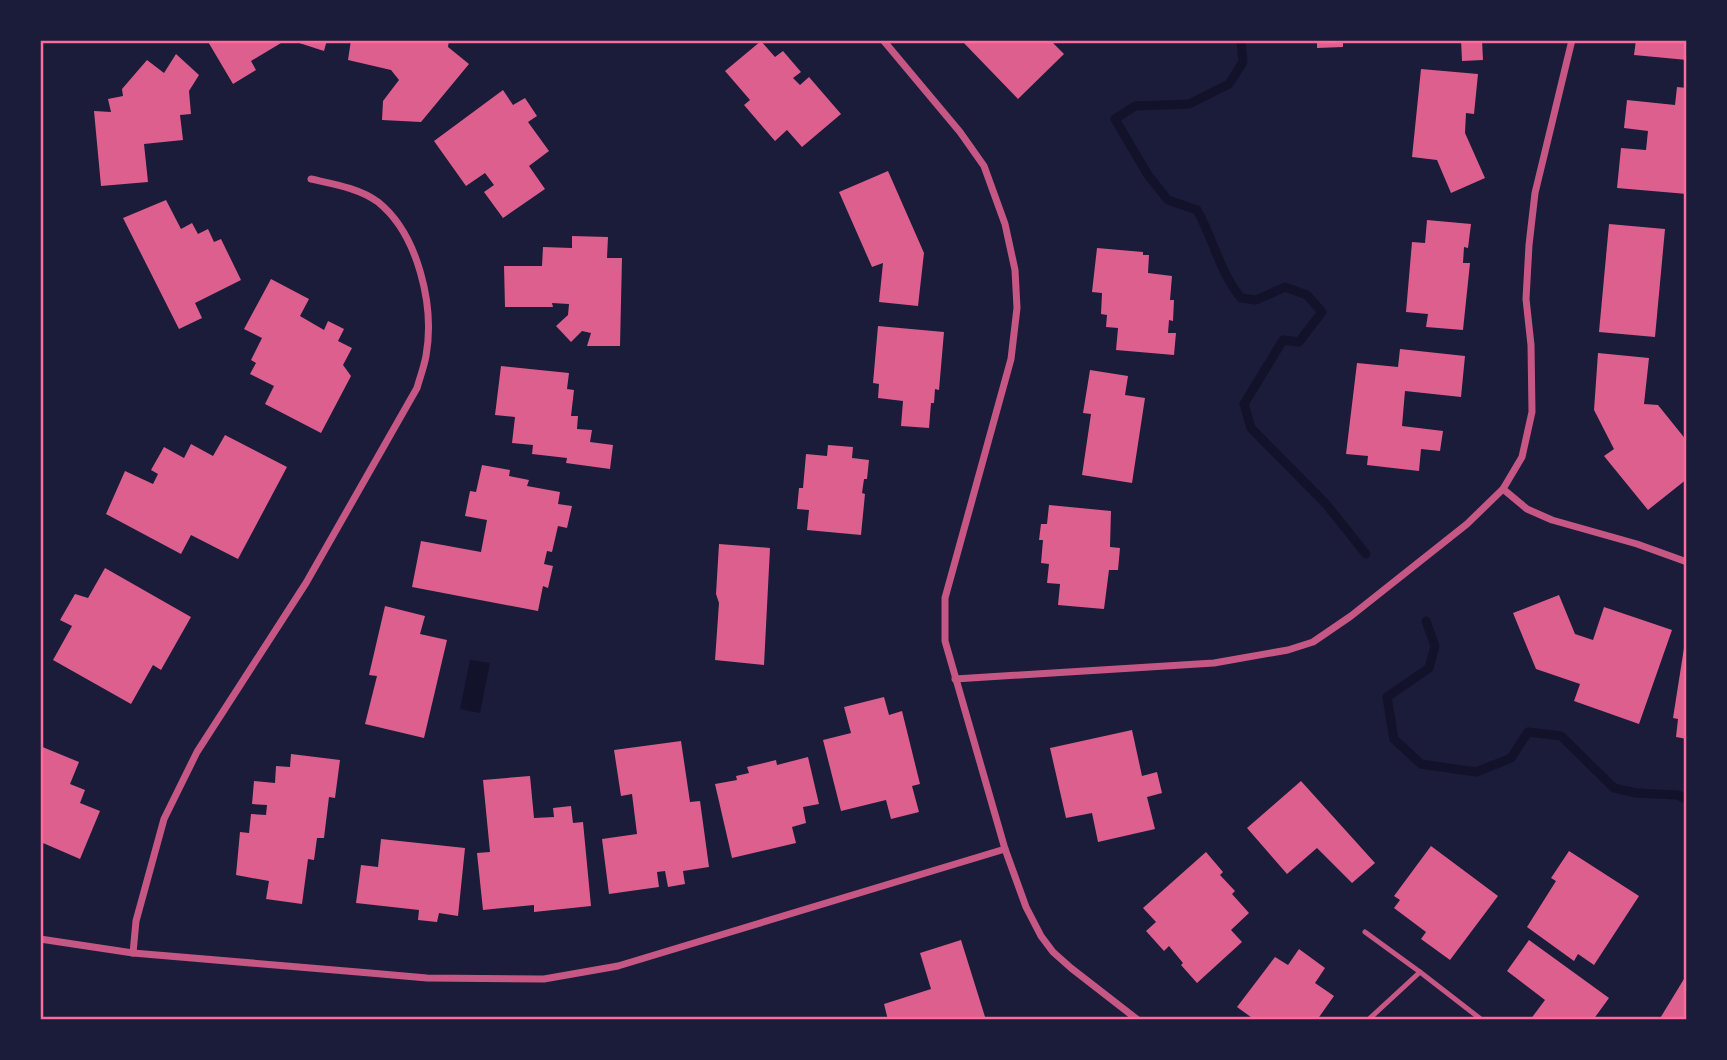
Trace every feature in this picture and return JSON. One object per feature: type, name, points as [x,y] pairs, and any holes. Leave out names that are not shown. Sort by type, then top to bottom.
[{"type":"street","points":[[883,40],[960,132],[984,166],[1005,224],[1015,270],[1017,308],[1011,359],[945,598],[945,641],[1005,849],[1026,907],[1053,952],[1138,1020]]},
{"type":"street","points":[[955,679],[1214,663],[1288,650],[1313,642],[1351,616],[1467,524],[1503,489],[1522,457],[1532,412],[1531,345],[1526,299],[1529,245],[1535,193],[1572,40]]},
{"type":"street","points":[[133,953],[136,921],[164,819],[197,752],[299,594],[412,398],[426,355],[428,330],[424,286],[400,223],[376,200],[346,187],[311,179]]},
{"type":"street","points":[[1503,489],[1527,509],[1552,520],[1637,544],[1687,562]]},
{"type":"street","points":[[40,939],[133,953],[427,978],[544,979],[618,966],[1005,849]]},
{"type":"lane","points":[[1365,932],[1482,1020]]},
{"type":"lane","points":[[1368,1020],[1420,972]]},
{"type":"shaded area","points":[[470,660],[490,663],[480,713],[460,709]]},
{"type":"building","points":[[207,40],[286,40],[251,61],[256,70],[233,84]]},
{"type":"building","points":[[290,40],[327,40],[324,51]]},
{"type":"building","points":[[351,40],[449,40],[448,47],[469,64],[421,122],[382,120],[383,101],[399,80],[391,70],[348,60]]},
{"type":"building","points":[[961,40],[1050,40],[1064,54],[1018,99]]},
{"type":"building","points":[[1317,40],[1343,40],[1343,47],[1317,48]]},
{"type":"building","points":[[1461,40],[1482,40],[1483,60],[1462,61]]},
{"type":"building","points":[[1636,40],[1687,40],[1687,60],[1634,55]]},
{"type":"building","points":[[761,41],[775,57],[783,51],[801,72],[793,78],[800,85],[809,77],[841,114],[802,147],[787,130],[775,141],[744,105],[750,100],[725,71]]},
{"type":"building","points":[[176,54],[199,75],[189,91],[191,114],[180,115],[183,140],[144,144],[148,182],[101,186],[94,111],[111,112],[108,99],[123,96],[122,89],[147,60],[164,73]]},
{"type":"building","points":[[1421,69],[1478,74],[1474,114],[1466,113],[1465,133],[1485,178],[1451,193],[1437,160],[1412,157]]},
{"type":"building","points":[[1677,87],[1687,88],[1687,194],[1617,188],[1621,148],[1646,150],[1648,131],[1624,128],[1627,100],[1675,105]]},
{"type":"building","points":[[503,90],[513,105],[525,98],[537,116],[528,122],[549,151],[529,166],[545,189],[503,218],[484,192],[494,185],[485,173],[466,186],[434,141]]},
{"type":"building","points":[[888,171],[924,253],[918,306],[879,302],[883,263],[872,267],[839,192]]},
{"type":"building","points":[[166,200],[181,229],[192,223],[198,234],[208,229],[214,242],[221,239],[241,280],[195,303],[202,318],[179,329],[123,218]]},
{"type":"building","points":[[1427,220],[1471,224],[1468,248],[1464,247],[1463,263],[1470,263],[1463,330],[1426,327],[1428,314],[1406,312],[1412,242],[1425,243]]},
{"type":"building","points":[[1609,224],[1665,229],[1655,337],[1599,332]]},
{"type":"building","points":[[572,236],[608,237],[607,258],[622,258],[620,346],[587,346],[591,333],[582,331],[571,342],[556,326],[568,315],[569,304],[552,303],[553,307],[505,307],[504,266],[542,266],[543,247],[572,248]]},
{"type":"building","points":[[1097,248],[1143,252],[1143,255],[1149,255],[1148,273],[1172,276],[1170,300],[1174,300],[1173,321],[1169,320],[1168,333],[1176,333],[1174,355],[1116,350],[1118,328],[1106,327],[1107,315],[1101,314],[1102,293],[1092,292]]},
{"type":"building","points":[[271,279],[309,299],[300,316],[324,330],[328,321],[344,329],[338,341],[352,348],[343,365],[351,376],[321,433],[265,404],[274,386],[250,374],[256,363],[251,360],[262,338],[244,329]]},
{"type":"building","points":[[878,326],[944,332],[939,390],[935,389],[934,403],[931,403],[929,428],[901,426],[903,401],[878,398],[879,384],[873,383]]},
{"type":"building","points":[[1400,349],[1465,356],[1461,397],[1405,391],[1402,426],[1443,431],[1440,451],[1421,449],[1419,471],[1367,465],[1368,456],[1346,454],[1357,363],[1398,367]]},
{"type":"building","points":[[1598,353],[1649,358],[1644,404],[1658,405],[1687,441],[1687,479],[1648,510],[1604,456],[1614,449],[1594,410]]},
{"type":"building","points":[[501,366],[569,373],[567,389],[574,390],[571,416],[578,416],[577,429],[592,430],[590,442],[613,445],[610,469],[566,463],[567,458],[532,454],[533,445],[512,443],[515,417],[495,415]]},
{"type":"building","points":[[1090,370],[1128,376],[1125,395],[1145,398],[1132,483],[1082,475],[1091,414],[1083,413]]},
{"type":"building","points":[[225,435],[287,467],[238,559],[191,535],[181,554],[106,514],[125,471],[153,484],[158,474],[151,470],[164,447],[184,458],[191,444],[213,456]]},
{"type":"building","points":[[828,445],[853,447],[852,458],[869,460],[862,493],[865,494],[861,535],[807,530],[809,510],[797,509],[799,488],[803,488],[806,454],[827,456]]},
{"type":"building","points":[[482,465],[510,470],[509,476],[529,480],[527,486],[560,492],[558,504],[572,506],[567,528],[558,526],[552,552],[547,551],[544,564],[553,566],[548,588],[543,586],[538,611],[412,587],[421,541],[481,552],[487,520],[465,516],[470,491],[476,492]]},
{"type":"building","points":[[1049,505],[1111,511],[1110,547],[1120,548],[1118,570],[1109,570],[1104,609],[1058,605],[1060,584],[1047,583],[1049,564],[1041,563],[1041,524],[1047,524]]},
{"type":"building","points":[[719,544],[770,548],[764,665],[715,660]]},
{"type":"building","points":[[105,568],[191,617],[161,670],[153,665],[131,704],[53,660],[72,626],[60,620],[75,594],[88,598]]},
{"type":"building","points":[[1559,595],[1575,634],[1593,640],[1604,607],[1672,630],[1639,724],[1574,701],[1580,684],[1536,669],[1513,613]]},
{"type":"building","points":[[385,606],[425,616],[420,634],[447,640],[424,738],[365,724],[377,676],[369,675]]},
{"type":"building","points":[[1684,648],[1687,648],[1687,739],[1676,737],[1678,719],[1673,718]]},
{"type":"building","points":[[884,697],[889,715],[902,711],[920,784],[912,786],[919,812],[891,819],[886,800],[841,811],[823,740],[851,733],[844,707]]},
{"type":"building","points":[[1132,730],[1142,776],[1157,772],[1162,793],[1147,797],[1155,829],[1098,842],[1092,813],[1066,818],[1050,748]]},
{"type":"building","points":[[681,741],[690,802],[700,801],[709,867],[683,871],[685,884],[668,887],[665,871],[657,872],[659,887],[609,894],[602,839],[637,834],[632,794],[621,796],[614,750]]},
{"type":"building","points":[[40,746],[79,762],[70,784],[85,790],[80,803],[100,811],[80,859],[43,843],[40,849]]},
{"type":"building","points":[[291,754],[340,760],[335,798],[329,797],[324,838],[317,838],[314,860],[308,859],[302,904],[266,899],[269,881],[236,875],[240,832],[249,833],[251,814],[266,815],[267,805],[252,804],[254,781],[275,783],[276,766],[290,767]]},
{"type":"building","points":[[808,757],[819,804],[803,807],[806,823],[792,827],[796,843],[732,858],[715,784],[737,780],[736,776],[749,773],[747,767],[776,760],[777,765]]},
{"type":"building","points":[[530,776],[534,818],[554,817],[553,808],[571,806],[573,823],[583,822],[591,906],[534,912],[534,905],[483,910],[477,853],[490,852],[483,780]]},
{"type":"building","points":[[1301,781],[1375,863],[1352,883],[1317,848],[1287,874],[1247,828]]},
{"type":"building","points":[[381,839],[465,848],[458,916],[439,913],[437,922],[418,920],[419,910],[356,903],[361,865],[378,867]]},
{"type":"building","points":[[1431,846],[1498,896],[1450,960],[1421,939],[1426,932],[1394,908],[1400,900],[1394,896]]},
{"type":"building","points":[[1569,851],[1639,896],[1594,965],[1578,954],[1574,961],[1527,927],[1556,881],[1551,878]]},
{"type":"building","points":[[1206,852],[1223,872],[1220,875],[1235,891],[1232,894],[1249,913],[1231,930],[1242,942],[1197,983],[1169,946],[1164,951],[1146,931],[1156,922],[1143,908]]},
{"type":"building","points":[[961,940],[986,1020],[888,1020],[884,1004],[931,989],[920,953]]},
{"type":"building","points":[[1529,940],[1609,998],[1593,1020],[1530,1020],[1545,1000],[1507,971]]},
{"type":"building","points":[[1299,949],[1325,968],[1315,983],[1334,996],[1317,1020],[1255,1020],[1237,1007],[1275,957],[1288,965]]},
{"type":"building","points":[[1687,974],[1687,1020],[1659,1020]]},
{"type":"waterway","points":[[1241,40],[1243,62],[1229,84],[1189,104],[1135,106],[1115,119],[1148,175],[1168,200],[1197,210],[1222,267],[1241,298],[1256,300],[1285,287],[1307,295],[1322,312],[1299,342],[1283,340],[1244,404],[1251,428],[1326,504],[1366,554]]},
{"type":"waterway","points":[[1426,621],[1435,646],[1429,668],[1387,697],[1394,739],[1421,764],[1476,772],[1511,758],[1528,732],[1561,736],[1614,788],[1636,793],[1678,795],[1687,800]]}]
